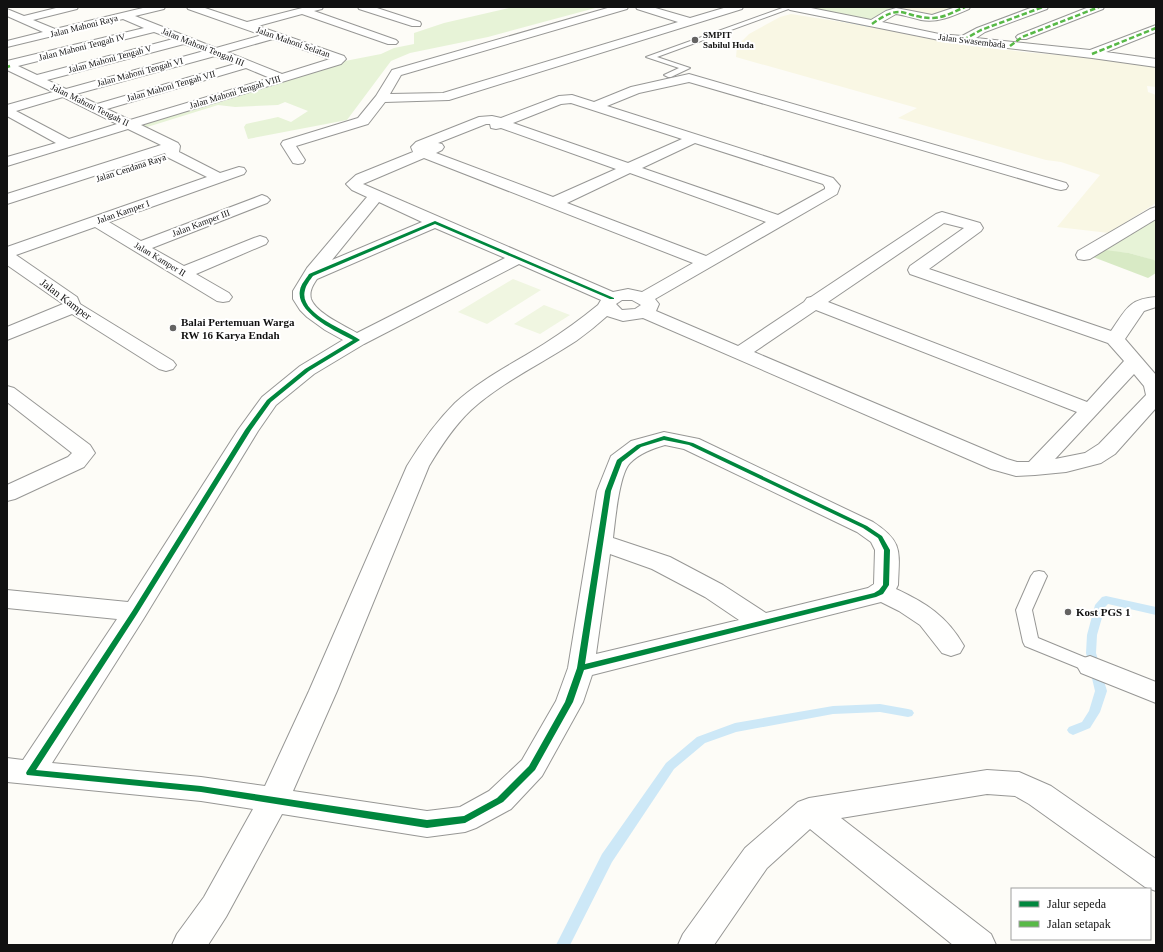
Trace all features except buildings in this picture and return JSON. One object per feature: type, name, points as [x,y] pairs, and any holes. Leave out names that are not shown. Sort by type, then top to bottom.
[{"type":"street","points":[[23,19],[73,7]]},
{"type":"street","name":"Jalan Mahoni Raya","points":[[7,44],[157,7]]},
{"type":"street","name":"Jalan Mahoni Selatan","points":[[192,7],[340,59]]},
{"type":"street","name":"Jalan Mahoni Selatan","points":[[246,26],[319,7]]},
{"type":"street","points":[[363,7],[416,24]]},
{"type":"street","points":[[298,160],[288,144],[363,121],[381,98],[396,73],[623,7]]},
{"type":"street","points":[[641,7],[691,22]]},
{"type":"street","points":[[381,98],[444,98],[738,7]]},
{"type":"street","name":"Jalan Swasembada","points":[[791,7],[932,36],[963,40],[1016,41],[1156,63]]},
{"type":"street","points":[[872,24],[884,13],[894,10],[934,18],[965,7]]},
{"type":"street","points":[[963,40],[981,30],[1043,7]]},
{"type":"street","points":[[1016,41],[1099,7]]},
{"type":"street","points":[[303,11],[392,42]]},
{"type":"street","points":[[7,12],[54,33]]},
{"type":"street","name":"Jalan Mahoni Tengah III","points":[[124,16],[282,78]]},
{"type":"street","name":"Jalan Mahoni Tengah IV","points":[[8,66],[155,28]]},
{"type":"street","points":[[1092,54],[1156,28]]},
{"type":"street","name":"Jalan Mahoni Tengah VI","points":[[7,110],[273,36]]},
{"type":"street","name":"Jalan Mahoni Tengah V","points":[[36,79],[184,40]]},
{"type":"street","name":"Jalan Mahoni Tengah VIII","points":[[7,162],[340,59]]},
{"type":"street","name":"Jalan Mahoni Tengah VII","points":[[96,108],[247,64]]},
{"type":"street","name":"Jalan Mahoni Tengah II","points":[[8,66],[130,124],[219,178]]},
{"type":"street","points":[[596,106],[635,90],[689,78],[1061,186]]},
{"type":"street","points":[[193,938],[215,907],[274,800],[323,691],[418,466],[451,418],[473,399],[504,376],[566,340],[640,309],[707,262],[832,191],[833,186],[828,181],[580,100],[565,99],[501,123],[452,137],[424,153],[366,176],[355,181],[353,184],[376,196],[518,258],[610,302]]},
{"type":"street","points":[[7,110],[67,144]]},
{"type":"street","points":[[501,123],[779,221]]},
{"type":"street","points":[[554,203],[694,138]]},
{"type":"street","name":"Jalan Cendana Raya","points":[[7,199],[172,150]]},
{"type":"street","name":"Jalan Cendana Raya","points":[[7,208],[172,150]]},
{"type":"street","points":[[424,153],[707,262]]},
{"type":"street","name":"Jalan Kamper I","points":[[9,260],[96,221],[239,171]]},
{"type":"street","points":[[357,340],[314,315],[303,303],[302,291],[311,275],[376,196]]},
{"type":"street","name":"Jalan Kamper III","points":[[139,247],[262,200]]},
{"type":"street","points":[[1084,254],[1156,212]]},
{"type":"street","points":[[740,353],[813,302],[942,217],[976,227],[916,270]]},
{"type":"street","name":"Jalan Kamper II","points":[[96,221],[223,297]]},
{"type":"street","points":[[311,275],[435,222]]},
{"type":"street","points":[[183,273],[260,242]]},
{"type":"street","points":[[566,340],[610,302],[624,295],[640,309],[999,464],[1016,469],[1066,465],[1093,458],[1107,449],[1156,396],[1154,385],[1115,339],[881,257]]},
{"type":"street","points":[[19,771],[136,612],[248,430],[269,401],[307,370],[357,340],[518,258]]},
{"type":"street","name":"Jalan Kamper","points":[[9,260],[71,301],[72,306],[166,366]]},
{"type":"street","points":[[813,302],[1090,410]]},
{"type":"street","points":[[1115,339],[1138,307],[1146,303],[1156,302]]},
{"type":"street","points":[[7,334],[62,312],[72,306]]},
{"type":"street","points":[[1035,468],[1134,362]]},
{"type":"street","points":[[7,392],[84,453],[76,462],[7,494]]},
{"type":"street","points":[[19,771],[201,789],[427,824],[465,819],[500,800],[532,768],[569,702],[581,668],[608,491],[619,461],[639,446],[664,438],[691,444],[719,456],[865,527],[880,537],[887,550],[886,585],[881,592],[876,595],[581,668]]},
{"type":"street","points":[[600,542],[661,563],[714,591],[762,623]]},
{"type":"street","points":[[881,592],[908,604],[929,619],[951,646]]},
{"type":"street","points":[[7,599],[136,612]]},
{"type":"street","points":[[1096,668],[1156,694]]},
{"type":"street","points":[[700,943],[756,858],[810,811],[988,782],[1019,784],[1040,795],[1156,877]]},
{"type":"street","points":[[810,811],[979,945]]},
{"type":"lane","points":[[668,75],[686,68],[650,57],[791,7]]},
{"type":"lane","points":[[1039,576],[1024,610],[1031,642],[1096,668]]},
{"type":"shaded area","points":[[903,7],[961,7],[937,17],[899,9]]},
{"type":"shaded area","points":[[791,14],[861,25],[940,41],[1023,52],[1094,58],[1156,67],[1156,87],[1147,86],[1148,92],[1156,95],[1156,203],[1109,233],[1057,227],[1100,175],[1061,162],[1046,160],[898,118],[917,108],[736,57],[737,46],[749,34],[780,17]]},
{"type":"green space","points":[[513,7],[599,7],[488,37],[410,53],[391,61],[347,120],[248,139],[244,127],[246,124],[278,117],[291,122],[308,111],[285,102],[278,105],[235,107],[218,105],[144,128],[138,125],[345,61],[381,54],[394,48],[414,44],[414,33],[444,23]]},
{"type":"green space","points":[[799,7],[900,7],[886,10],[870,22]]},
{"type":"green space","points":[[1156,218],[1156,261],[1129,253],[1102,251]]},
{"type":"green space","points":[[1105,250],[1129,253],[1154,260],[1156,261],[1156,273],[1148,278],[1093,257]]},
{"type":"green space","points":[[513,279],[541,290],[487,324],[458,312]]},
{"type":"green space","points":[[544,305],[570,315],[540,334],[514,324]]},
{"type":"waterway","points":[[776,7],[869,26],[871,24]]},
{"type":"waterway","points":[[897,9],[902,7]]},
{"type":"waterway","points":[[1073,730],[1086,725],[1094,712],[1101,691],[1091,653],[1092,635],[1100,605],[1106,600],[1156,611]]},
{"type":"waterway","points":[[563,945],[607,858],[670,766],[701,740],[735,728],[833,710],[880,708],[908,713]]},
{"type":"marked path","points":[[872,24],[882,17],[896,11],[922,17],[936,18],[965,7]]},
{"type":"marked path","points":[[963,40],[981,30],[1043,7]]},
{"type":"marked path","points":[[1010,46],[1022,37],[1099,7]]},
{"type":"marked path","points":[[1092,54],[1156,28]]},
{"type":"cycle path","points":[[581,668],[876,595],[881,592],[886,585],[887,550],[880,537],[865,527],[691,444],[664,438],[639,446],[619,461],[608,491],[581,668],[569,702],[532,768],[500,800],[465,819],[427,824],[201,789],[30,773],[135,612],[248,430],[269,401],[307,370],[357,340],[332,327],[313,314],[306,306],[302,299],[302,291],[311,275],[435,222],[612,298]]},
{"type":"place","name":"SMPIT Sabilul Huda","points":[[695,40]]},
{"type":"place","name":"Balai Pertemuan Warga RW 16 Karya Endah","points":[[173,328]]},
{"type":"place","name":"Kost PGS 1","points":[[1068,612]]}]
